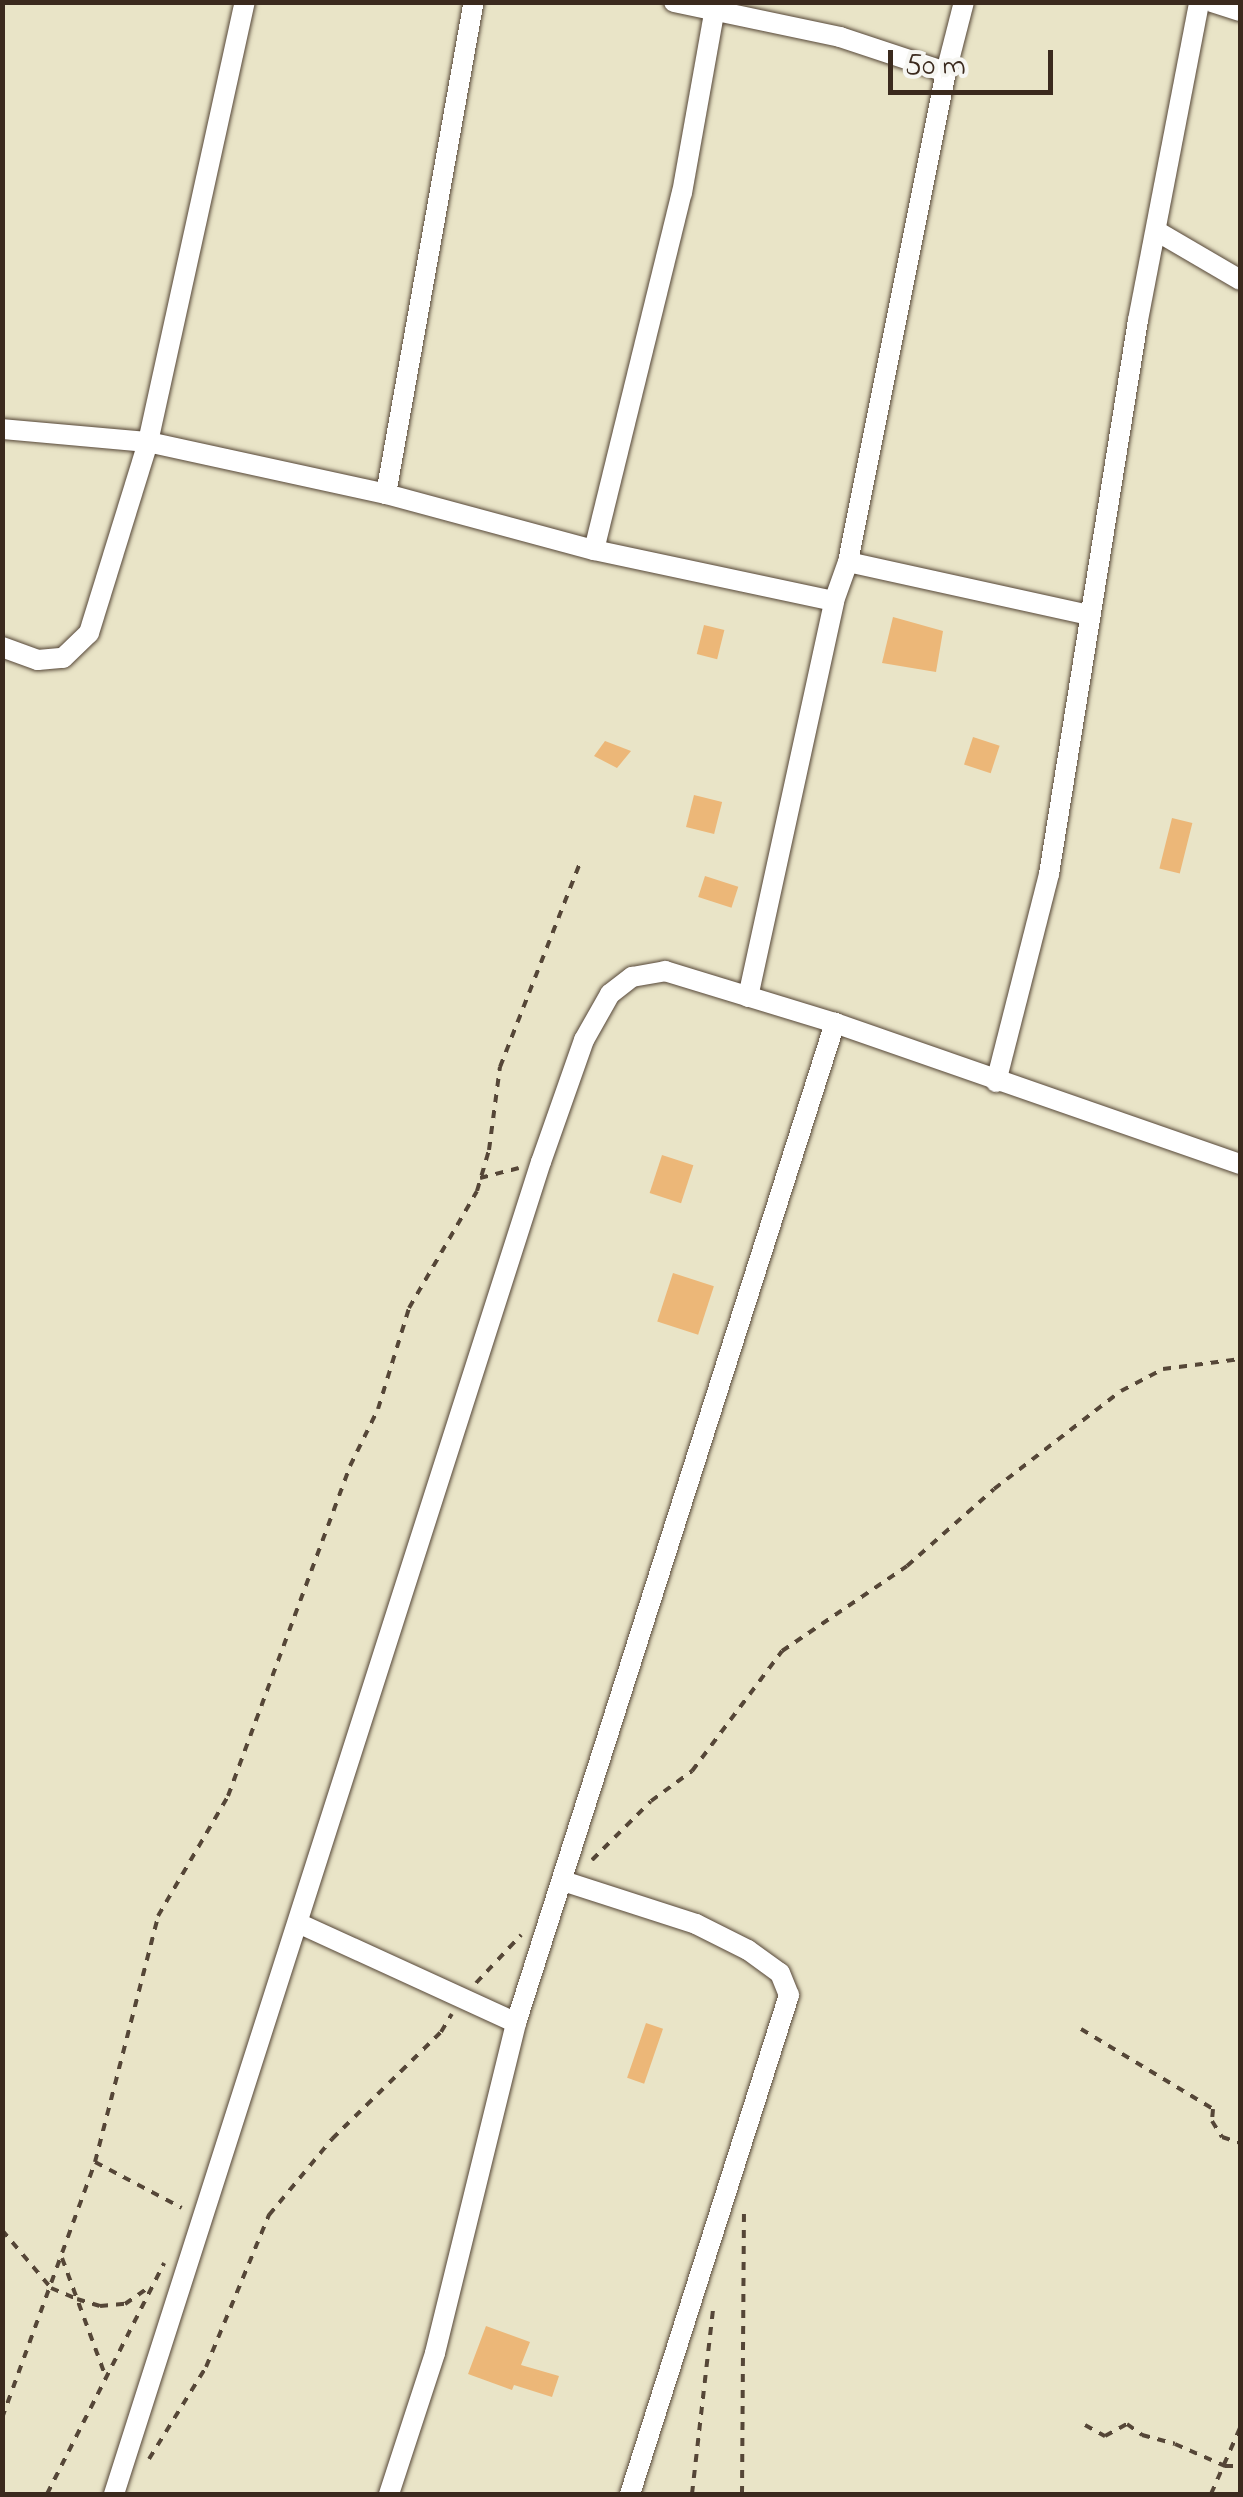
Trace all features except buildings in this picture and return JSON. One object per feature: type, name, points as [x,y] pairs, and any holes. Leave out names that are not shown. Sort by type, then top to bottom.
[{"type":"street","points":[[2,647],[38,660],[64,658],[89,633],[148,442],[245,2]]},
{"type":"street","points":[[386,494],[474,2]]},
{"type":"street","points":[[674,2],[715,6],[840,37],[946,72]]},
{"type":"street","points":[[748,998],[834,601],[848,562],[946,72],[964,2]]},
{"type":"street","points":[[996,1082],[1050,874],[1138,320],[1158,232],[1198,2]]},
{"type":"street","points":[[1212,2],[1240,10]]},
{"type":"street","points":[[594,550],[682,193],[715,6]]},
{"type":"street","points":[[1158,232],[1240,280]]},
{"type":"street","points":[[2,428],[148,442],[386,494],[594,550],[834,601]]},
{"type":"street","points":[[848,562],[1090,615]]},
{"type":"street","points":[[114,2494],[541,1162],[584,1040],[620,984],[650,970],[665,971],[834,1023],[996,1082],[1240,1157]]},
{"type":"street","points":[[390,2494],[435,2352],[516,2023],[834,1023]]},
{"type":"street","points":[[563,1881],[696,1924],[748,1950],[780,1973],[789,1996],[630,2494]]},
{"type":"street","points":[[298,1922],[516,2023]]},
{"type":"path","points":[[2,2418],[96,2162],[158,1916],[228,1796],[350,1466],[378,1409],[409,1308],[480,1178],[500,1067],[579,865]]},
{"type":"path","points":[[480,1178],[541,1162]]},
{"type":"path","points":[[907,1566],[994,1489],[1121,1390],[1164,1369],[1240,1359]]},
{"type":"path","points":[[1081,2028],[1214,2109],[1212,2120],[1222,2137],[1240,2143]]},
{"type":"path","points":[[96,2162],[190,2213]]},
{"type":"path","points":[[742,2494],[744,2198]]},
{"type":"path","points":[[2,2230],[51,2288],[77,2299],[100,2306],[125,2304],[153,2284]]},
{"type":"path","points":[[47,2494],[168,2256]]},
{"type":"path","points":[[62,2258],[105,2376]]},
{"type":"path","points":[[692,2494],[714,2298]]},
{"type":"path","points":[[1085,2425],[1106,2436],[1127,2424],[1142,2436],[1176,2444],[1225,2466],[1240,2466]]},
{"type":"path","points":[[1211,2494],[1240,2428]]}]
